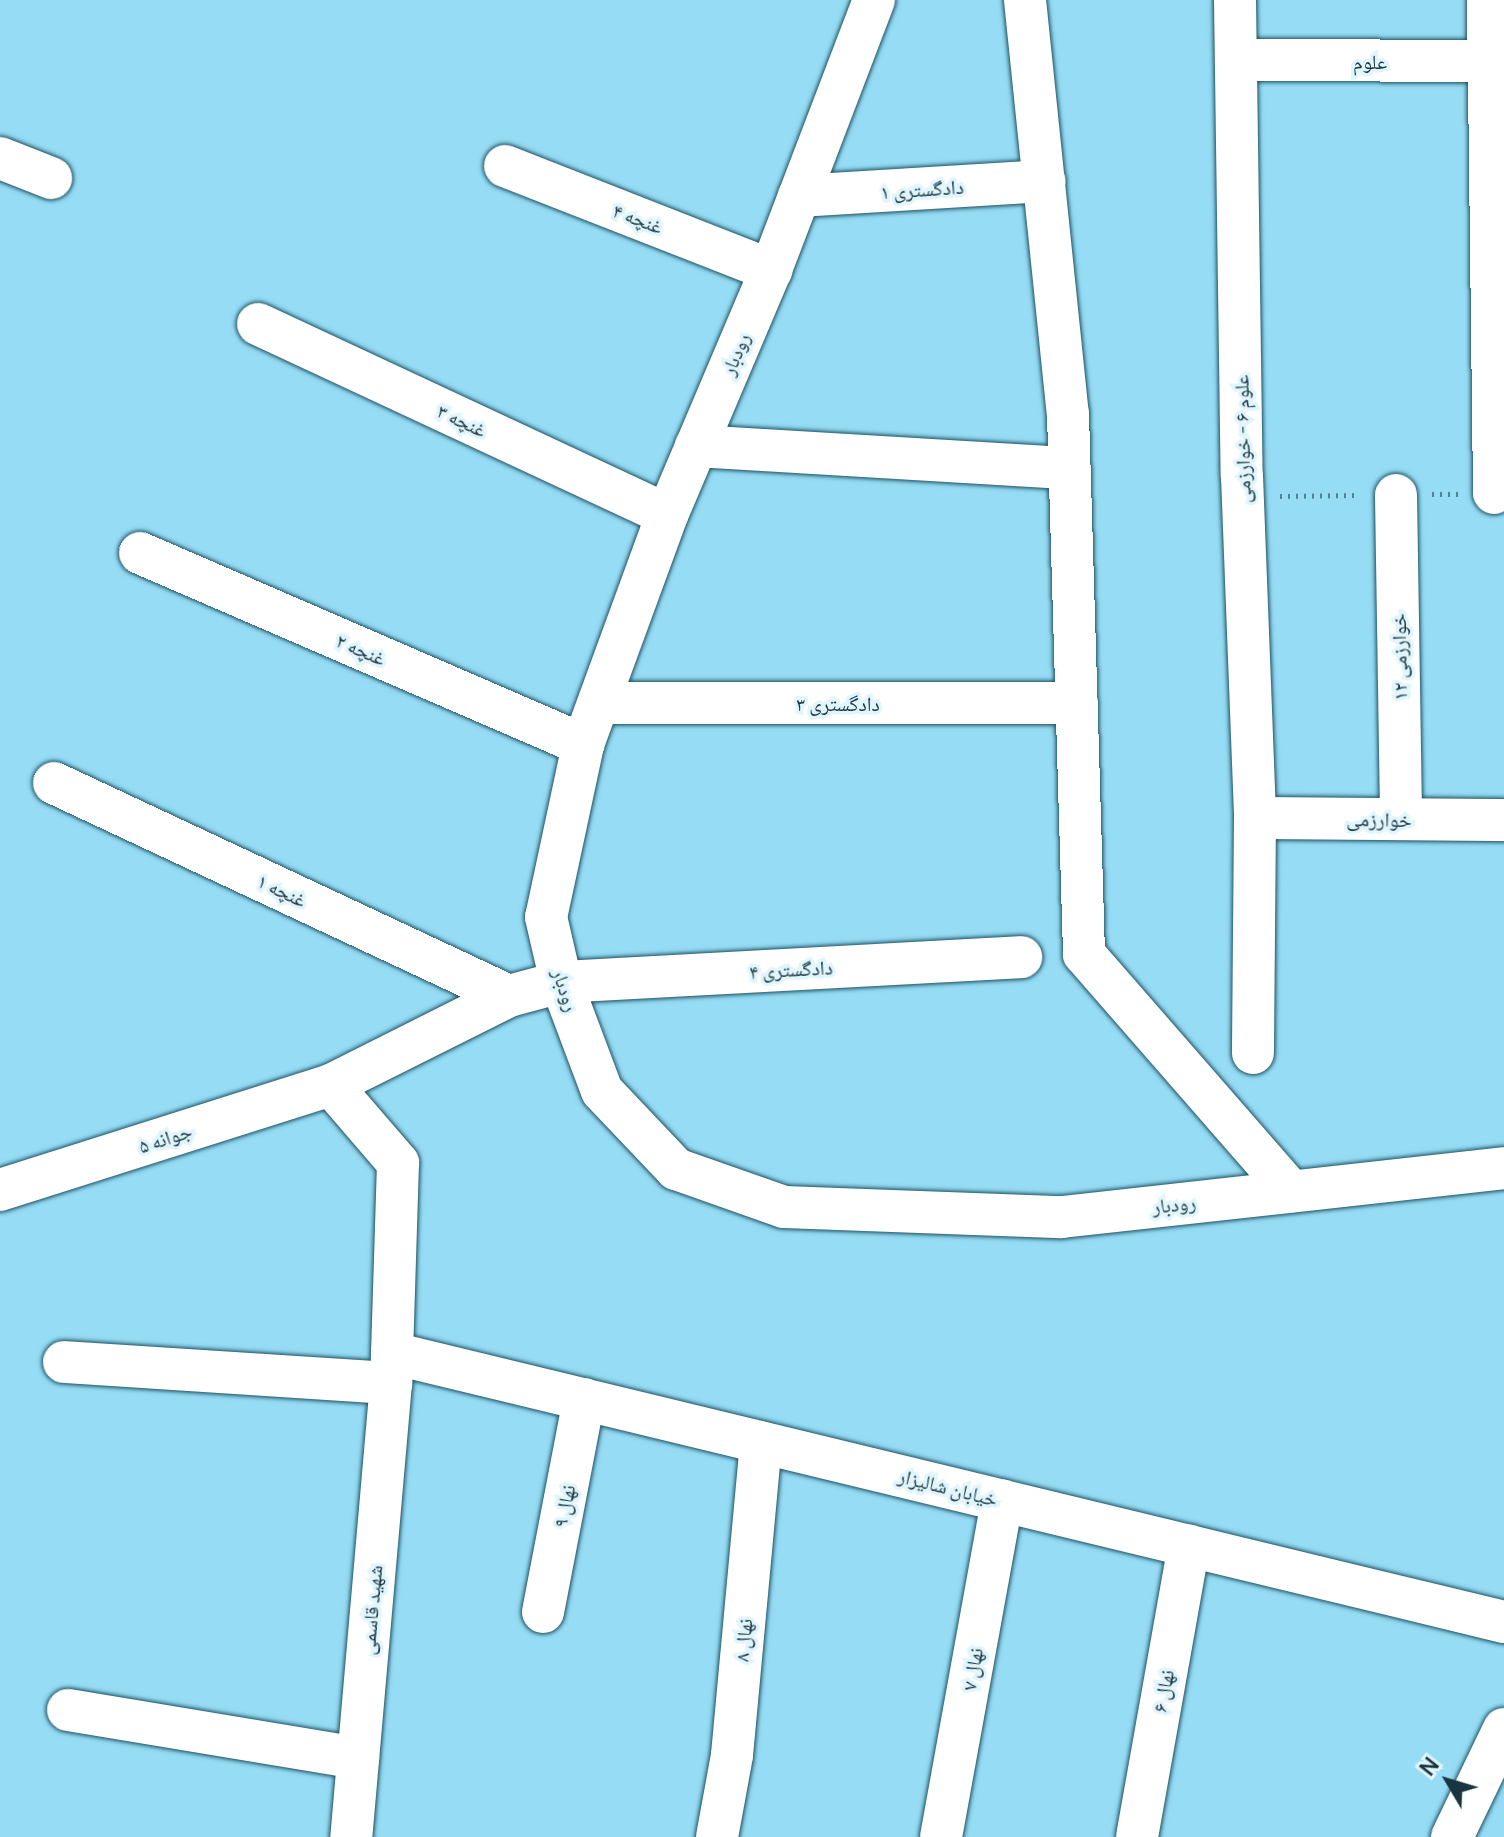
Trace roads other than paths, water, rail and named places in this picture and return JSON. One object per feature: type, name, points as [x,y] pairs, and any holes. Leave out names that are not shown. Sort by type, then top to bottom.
[{"type":"street","name":"رودبار","points":[[874,0],[771,270],[667,515],[583,745],[546,917],[561,982],[602,1091],[676,1169],[784,1207],[1062,1217],[1504,1168]]},
{"type":"street","points":[[1025,0],[1045,181],[1069,468],[1084,954],[1291,1191]]},
{"type":"street","name":"علوم ۶ - خوارزمی","points":[[1235,0],[1242,476],[1255,818],[1253,1053]]},
{"type":"street","points":[[1488,0],[1496,61],[1494,493]]},
{"type":"street","name":"علوم","points":[[1236,60],[1496,61]]},
{"type":"street","points":[[0,158],[51,178]]},
{"type":"street","name":"غنچه ۴","points":[[505,166],[771,270]]},
{"type":"street","name":"دادگستری ۱","points":[[799,196],[1045,181]]},
{"type":"street","name":"غنچه ۳","points":[[258,324],[667,515]]},
{"type":"street","points":[[696,446],[1069,468]]},
{"type":"street","name":"خوارزمی ۱۲","points":[[1396,495],[1401,819]]},
{"type":"street","name":"غنچه ۲","points":[[140,553],[583,745]]},
{"type":"street","name":"دادگستری ۳","points":[[600,703],[1077,703]]},
{"type":"street","name":"غنچه ۱","points":[[54,783],[509,996]]},
{"type":"street","name":"خوارزمی","points":[[1255,818],[1504,820]]},
{"type":"street","name":"دادگستری ۴","points":[[561,982],[1021,957]]},
{"type":"street","name":"جوانه ۵","points":[[0,1190],[331,1085],[509,996],[561,982]]},
{"type":"street","points":[[331,1085],[398,1163],[392,1368]]},
{"type":"street","name":"خیابان شالیزار","points":[[64,1362],[392,1368],[584,1399],[1504,1622]]},
{"type":"street","name":"شهید قاسمی","points":[[351,1837],[392,1368]]},
{"type":"street","name":"نهال ۹","points":[[543,1612],[584,1399]]},
{"type":"street","name":"نهال ۸","points":[[717,1837],[732,1755],[761,1442]]},
{"type":"street","name":"نهال ۷","points":[[941,1837],[1002,1500]]},
{"type":"street","name":"نهال ۶","points":[[1137,1837],[1189,1546]]},
{"type":"street","points":[[68,1710],[358,1758]]},
{"type":"street","points":[[1452,1837],[1504,1729]]}]
